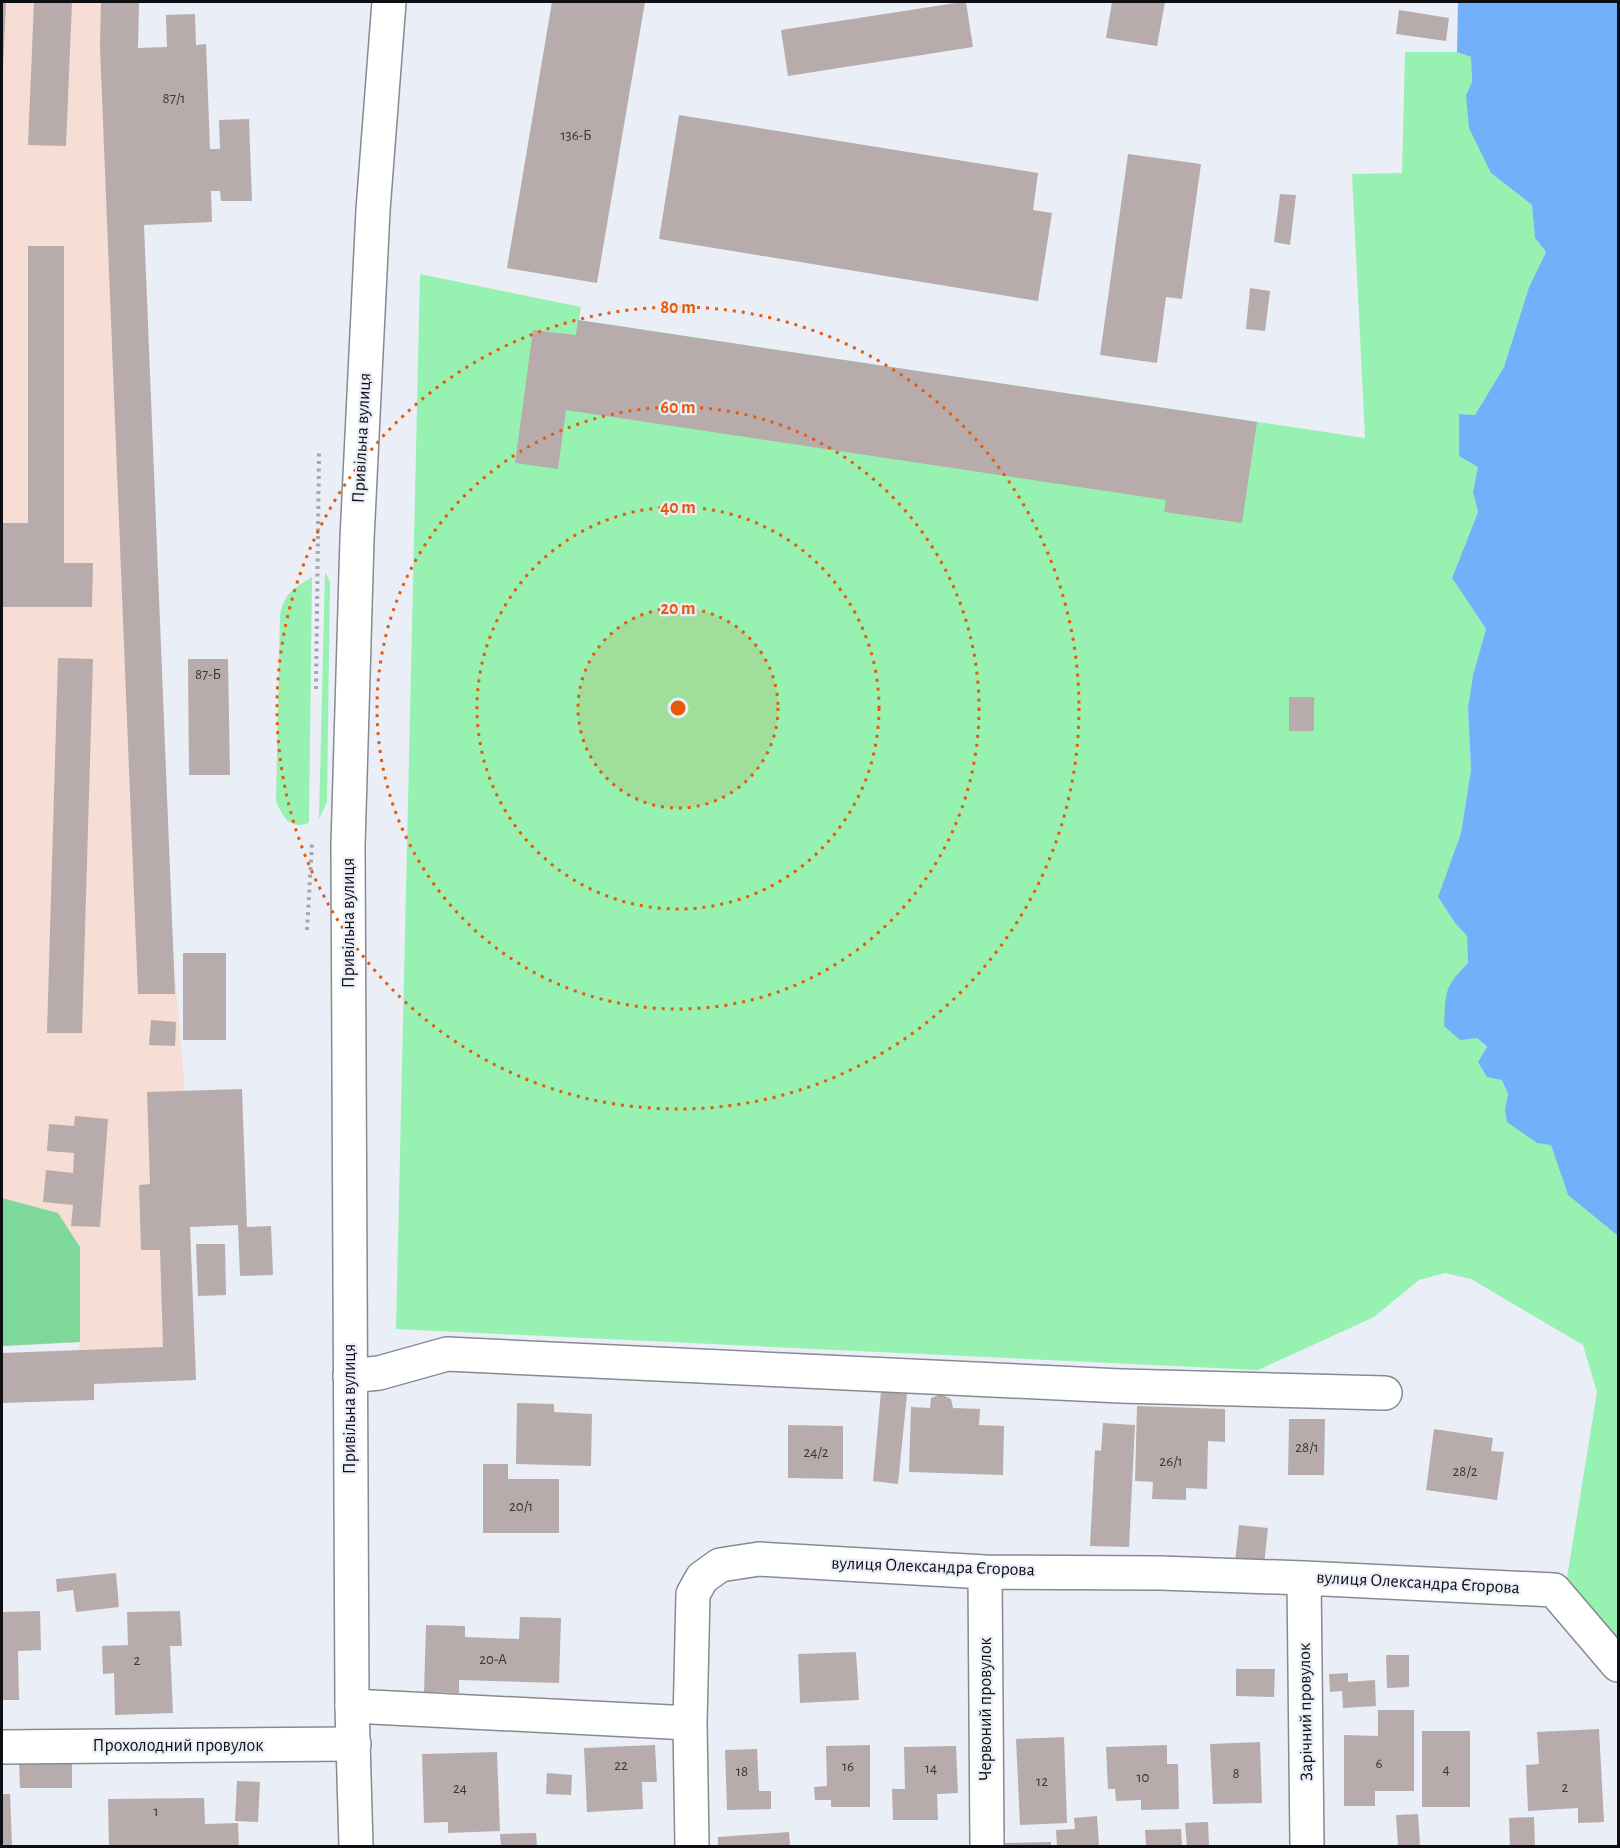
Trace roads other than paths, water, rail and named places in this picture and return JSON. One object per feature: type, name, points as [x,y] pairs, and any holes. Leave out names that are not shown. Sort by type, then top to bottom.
[{"type":"street","name":"Привільна вулиця","points":[[356,1846],[352,1706],[348,845],[357,539],[373,210],[389,2]]},
{"type":"street","points":[[350,1376],[379,1373],[447,1354],[1109,1386],[1385,1393]]},
{"type":"street","name":"вулиця Олександра Єгорова","points":[[692,1846],[690,1723],[693,1594],[702,1578],[720,1565],[759,1559],[985,1572],[1139,1573],[1304,1578],[1554,1590],[1618,1665]]},
{"type":"street","name":"Червоний провулок","points":[[985,1572],[987,1846]]},
{"type":"street","name":"Зарічний провулок","points":[[1304,1578],[1307,1846]]},
{"type":"street","points":[[352,1706],[690,1723]]},
{"type":"street","name":"Прохолодний провулок","points":[[2,1747],[354,1744]]},
{"type":"water","points":[[1458,2],[1618,2],[1618,1236],[1568,1195],[1551,1145],[1537,1143],[1507,1122],[1505,1109],[1508,1094],[1502,1080],[1487,1077],[1478,1062],[1487,1047],[1477,1038],[1460,1040],[1444,1026],[1447,992],[1454,979],[1468,963],[1467,936],[1455,923],[1438,897],[1461,833],[1471,770],[1468,708],[1473,675],[1486,629],[1452,578],[1478,512],[1473,492],[1478,467],[1459,456],[1459,414],[1475,415],[1504,367],[1529,287],[1546,252],[1535,238],[1532,205],[1491,173],[1469,128],[1466,95],[1472,82],[1471,57],[1457,52]]}]
